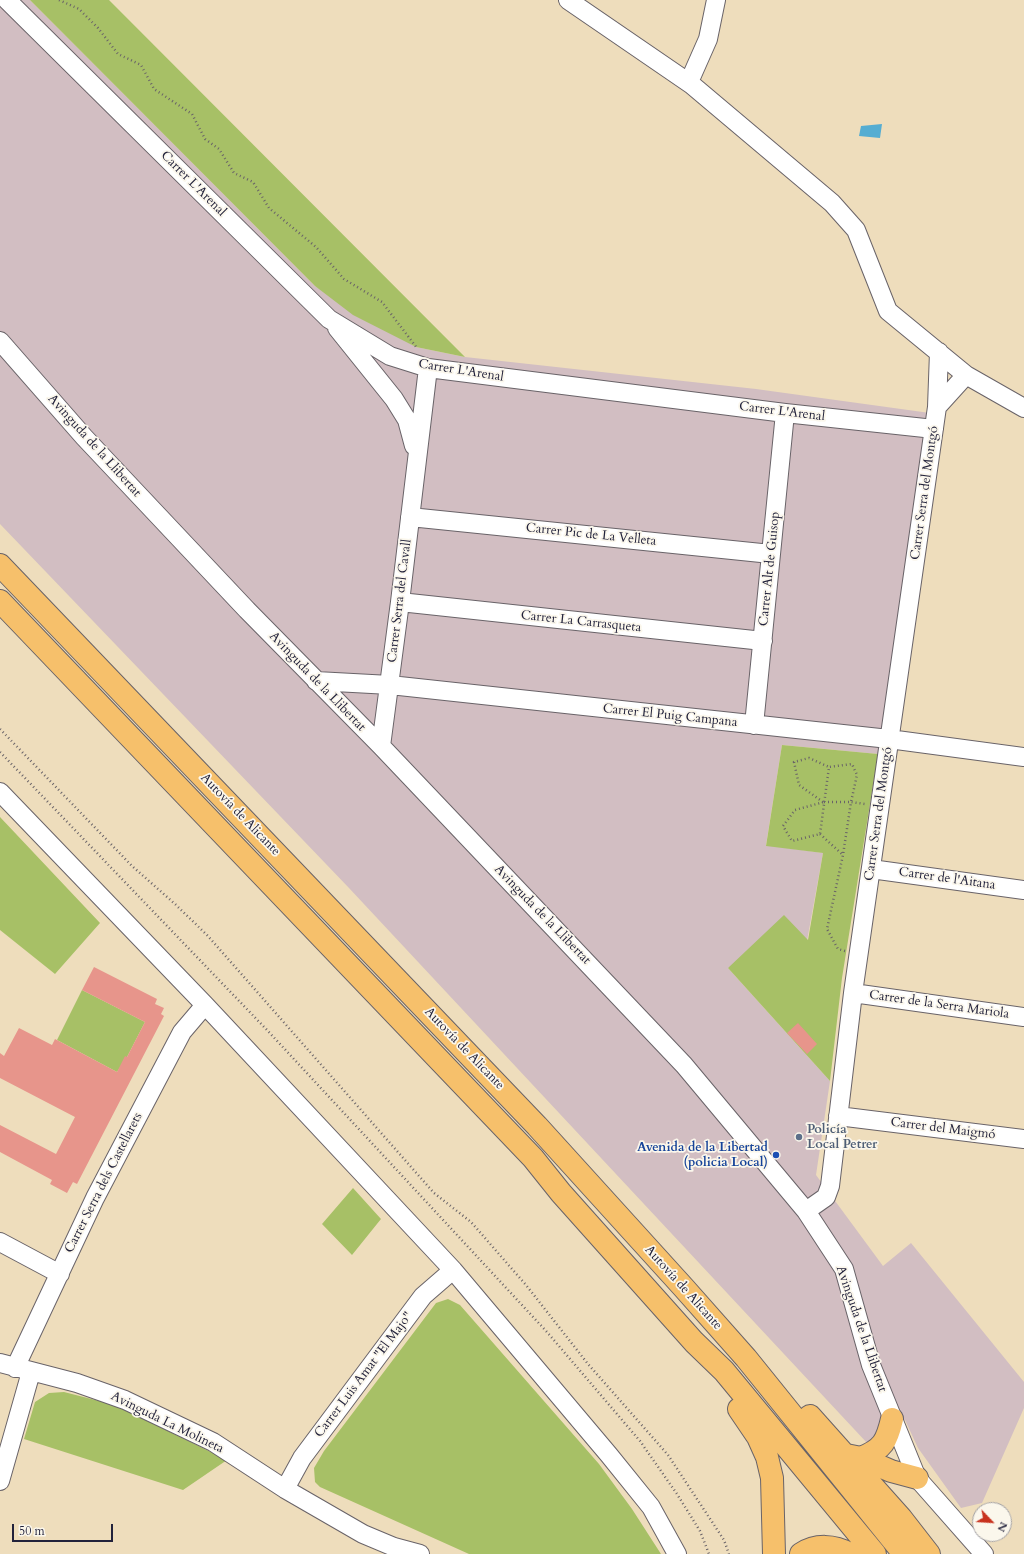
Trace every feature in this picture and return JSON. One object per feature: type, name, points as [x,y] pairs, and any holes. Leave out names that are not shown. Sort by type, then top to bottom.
[{"type":"highway","name":"Autovía de Alicante","points":[[0,565],[536,1126],[679,1282],[746,1358],[904,1554]]},
{"type":"highway","name":"Autovía de Alicante","points":[[0,601],[533,1158],[561,1193],[694,1342],[724,1371],[875,1554]]},
{"type":"highway","points":[[694,1342],[709,1371],[740,1410],[758,1437],[767,1457],[772,1478],[774,1554]]},
{"type":"highway","points":[[746,1358],[774,1376],[853,1456],[929,1554]]},
{"type":"highway","points":[[853,1456],[873,1453],[883,1445],[889,1434],[892,1419]]},
{"type":"highway","points":[[853,1456],[891,1471],[917,1478]]},
{"type":"highway","points":[[801,1554],[813,1547],[828,1546],[844,1550],[850,1554]]},
{"type":"street","name":"Carrer L'Arenal","points":[[7,0],[329,319],[390,356],[428,368],[785,413],[934,429]]},
{"type":"street","points":[[568,0],[688,82],[832,203],[856,230],[888,311],[966,375],[1024,408]]},
{"type":"street","points":[[688,82],[708,39],[716,0]]},
{"type":"street","name":"Carrer Serra del Cavall","points":[[329,319],[394,399],[408,420],[417,456]]},
{"type":"street","name":"Avinguda de la Llibertat","points":[[0,341],[84,437],[316,681],[381,746],[684,1065],[806,1211],[844,1269],[871,1365],[917,1478],[984,1554]]},
{"type":"street","name":"Carrer Serra del Montgó","points":[[806,1211],[826,1197],[830,1186],[853,993],[937,407],[938,352]]},
{"type":"street","name":"Carrer Serra del Cavall","points":[[390,356],[386,372],[394,399]]},
{"type":"street","name":"Carrer Serra del Cavall","points":[[381,746],[390,685],[428,368]]},
{"type":"street","name":"Carrer Serra del Montgó","points":[[937,407],[966,375]]},
{"type":"street","name":"Carrer Alt de Guisop","points":[[754,725],[785,413]]},
{"type":"street","name":"Carrer Pic de La Velleta","points":[[410,517],[771,554]]},
{"type":"street","name":"Carrer La Carrasqueta","points":[[400,602],[762,641]]},
{"type":"street","name":"Carrer El Puig Campana","points":[[316,681],[390,685],[889,739],[1024,757]]},
{"type":"street","points":[[0,792],[205,1005],[454,1270],[595,1437],[651,1507],[677,1554]]},
{"type":"street","name":"Carrer de l'Aitana","points":[[871,869],[1024,890]]},
{"type":"street","name":"Carrer de la Serra Mariola","points":[[853,993],[1024,1017]]},
{"type":"street","name":"Carrer Serra dels Castellarets","points":[[0,1481],[16,1368],[95,1198],[182,1032],[205,1005]]},
{"type":"street","name":"Carrer del Maigmó","points":[[838,1116],[1024,1139]]},
{"type":"street","points":[[0,1242],[60,1274]]},
{"type":"street","name":"Carrer Luis Amat \"El Majo\"","points":[[285,1489],[302,1458],[423,1296],[454,1270]]},
{"type":"street","name":"Avinguda La Molineta","points":[[16,1368],[77,1383],[126,1400],[213,1442],[285,1489],[363,1534],[394,1547],[420,1554]]},
{"type":"street","name":"Avinguda La Molineta","points":[[363,1534],[386,1554]]},
{"type":"path","points":[[59,0],[79,9],[98,28],[118,54],[141,65],[154,89],[192,114],[205,139],[219,149],[234,174],[253,182],[269,208],[316,247],[344,279],[382,302],[416,347]]},
{"type":"path","points":[[0,729],[132,866],[207,935],[434,1193],[476,1227],[526,1285],[588,1364],[668,1456],[724,1540],[729,1554]]},
{"type":"path","points":[[0,752],[267,1030],[547,1332],[640,1441],[677,1494],[700,1531],[709,1554]]},
{"type":"path","points":[[824,802],[799,785],[794,762],[809,758],[829,767],[852,764],[857,775],[851,802],[843,855],[827,929],[838,949],[859,957]]},
{"type":"path","points":[[820,834],[829,767]]},
{"type":"path","points":[[820,834],[792,841],[783,826],[795,810],[824,802],[851,802],[880,805]]},
{"type":"path","points":[[820,834],[843,855]]},
{"type":"shaded area","points":[[0,0],[30,0],[315,286],[416,347],[465,357],[756,389],[930,413],[878,754],[782,745],[766,845],[823,853],[807,941],[728,968],[830,1081],[816,1175],[883,1266],[911,1243],[1024,1382],[1024,1408],[982,1502],[972,1502],[972,1505],[961,1508],[918,1448],[905,1420],[868,1444],[349,888],[0,524]]},
{"type":"green space","points":[[30,0],[109,0],[465,357],[416,347],[353,315],[315,286]]},
{"type":"green space","points":[[782,745],[878,754],[842,978],[830,1081],[728,968],[784,915],[808,940],[823,853],[766,846]]},
{"type":"green space","points":[[0,817],[100,923],[55,974],[0,930]]},
{"type":"green space","points":[[82,990],[145,1022],[127,1057],[117,1072],[57,1040]]},
{"type":"green space","points":[[353,1188],[381,1219],[352,1255],[322,1224]]},
{"type":"green space","points":[[448,1299],[460,1305],[599,1464],[632,1509],[661,1554],[469,1554],[320,1487],[315,1482],[314,1468],[324,1451],[436,1303]]},
{"type":"green space","points":[[64,1392],[115,1405],[227,1460],[183,1490],[24,1439],[35,1402],[49,1393]]},
{"type":"water","points":[[882,124],[880,138],[859,136],[861,126]]},
{"type":"building","points":[[94,967],[157,999],[155,1004],[164,1008],[161,1014],[164,1016],[77,1184],[73,1182],[67,1193],[50,1184],[52,1180],[0,1152],[0,1125],[56,1154],[75,1117],[0,1078],[0,1053],[4,1056],[19,1028],[52,1045],[55,1039],[117,1072],[125,1056],[127,1057],[145,1022],[82,990]]},
{"type":"building","points":[[798,1023],[817,1044],[807,1054],[787,1033]]},
{"type":"place","name":"Policía Local Petrer","points":[[799,1137]]},
{"type":"place","name":"Avenida de la Libertad (policia Local)","points":[[776,1155]]}]
